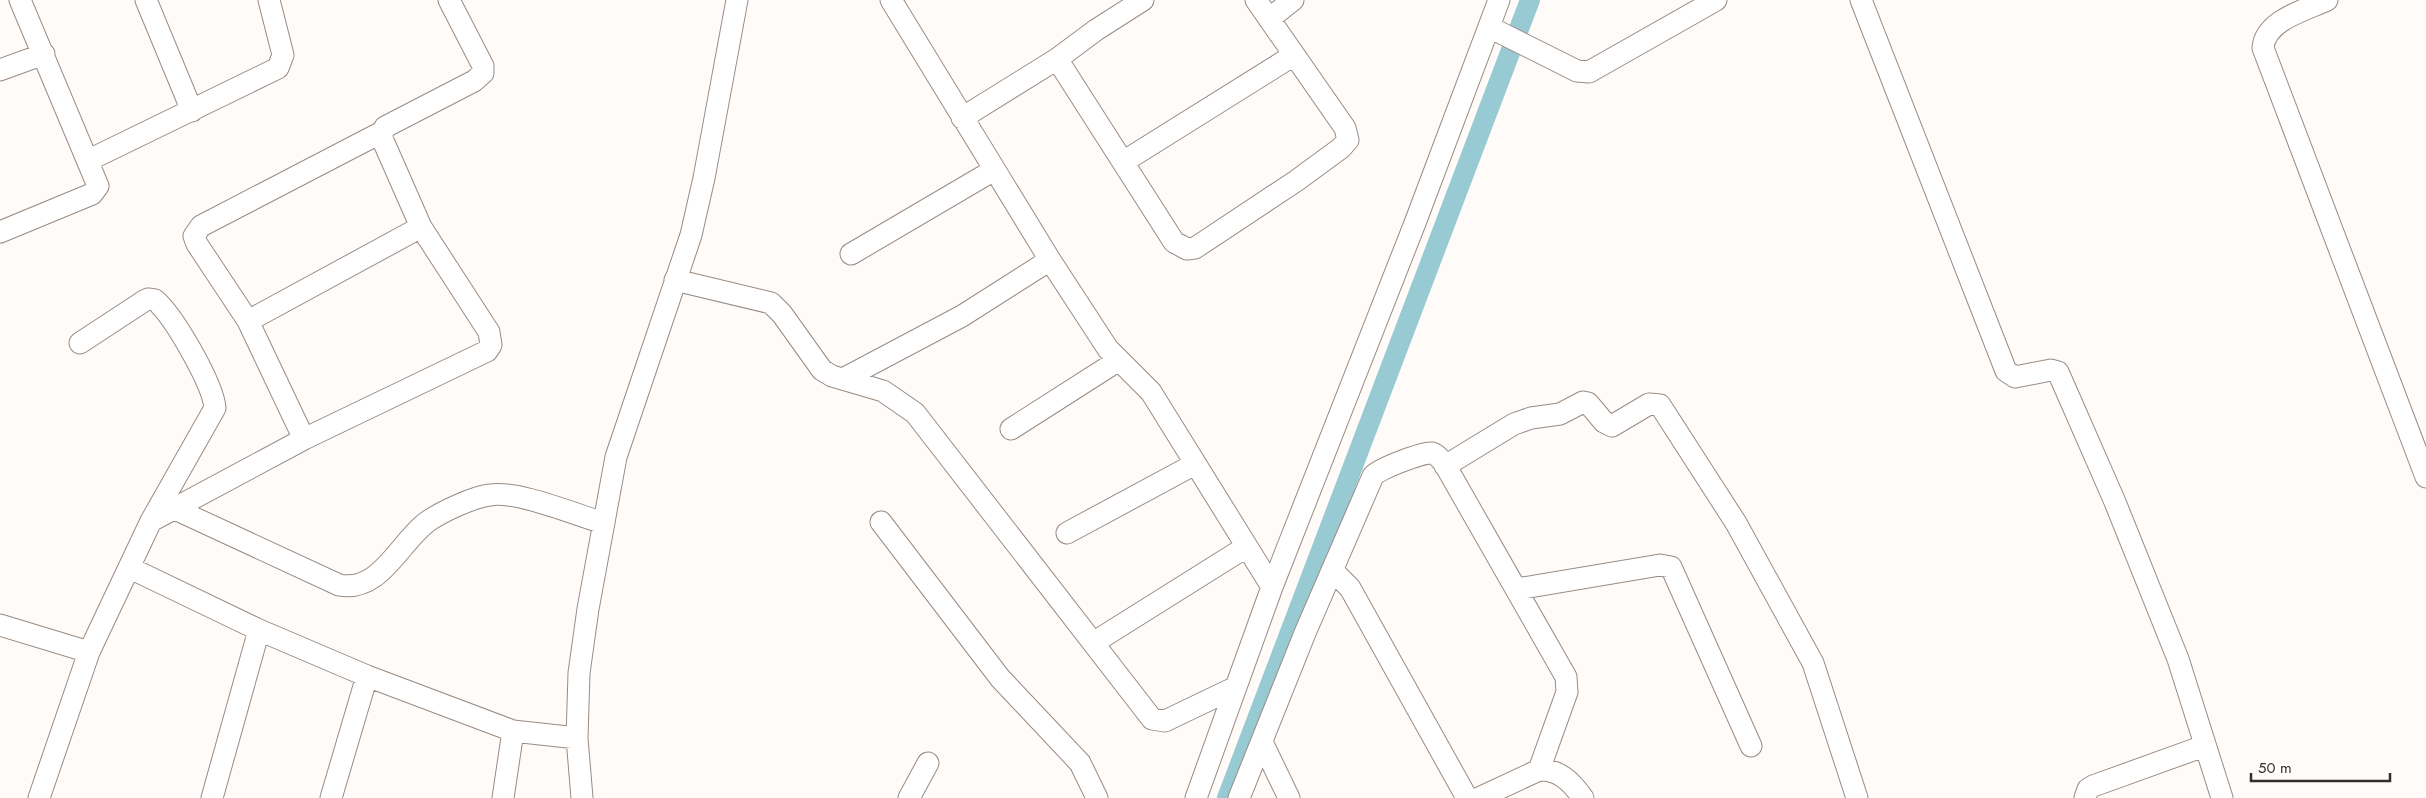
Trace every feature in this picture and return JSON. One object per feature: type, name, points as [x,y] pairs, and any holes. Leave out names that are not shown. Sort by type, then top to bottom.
[{"type":"street","points":[[0,232],[96,190],[98,182],[20,0]]},
{"type":"street","points":[[146,0],[192,111]]},
{"type":"street","points":[[89,160],[278,68],[284,56],[269,0]]},
{"type":"street","points":[[304,440],[248,321],[197,244],[194,236],[196,230],[201,226],[382,132],[385,127],[474,81],[483,74],[483,66],[449,0]]},
{"type":"street","points":[[582,798],[577,738],[579,673],[616,457],[691,235],[704,178],[737,0]]},
{"type":"street","points":[[962,118],[1057,59],[1096,30],[1143,0]]},
{"type":"street","points":[[1057,59],[1174,242],[1187,249],[1195,248],[1296,182],[1348,140],[1345,128],[1256,0]]},
{"type":"street","points":[[1269,19],[1293,0]]},
{"type":"street","points":[[1196,798],[1272,587],[1492,29],[1499,0]]},
{"type":"street","points":[[1492,29],[1577,71],[1589,72],[1716,0]]},
{"type":"street","points":[[1860,0],[2006,372],[2015,378],[2051,370],[2058,372],[2115,502],[2178,659],[2222,798]]},
{"type":"street","points":[[2327,0],[2276,24],[2266,37],[2263,48],[2426,477]]},
{"type":"street","points":[[897,2],[962,118],[1050,260],[1108,349],[1151,392],[1272,587]]},
{"type":"street","points":[[0,70],[44,54]]},
{"type":"street","points":[[1123,162],[1294,55]]},
{"type":"street","points":[[151,521],[304,440],[487,351],[491,345],[489,332],[421,227],[382,140],[382,132]]},
{"type":"street","points":[[851,254],[994,170]]},
{"type":"street","points":[[248,321],[421,227]]},
{"type":"street","points":[[843,379],[962,316],[1050,260]]},
{"type":"street","points":[[675,280],[763,299],[771,303],[782,314],[822,370],[832,376],[883,391],[915,413],[1149,716],[1158,721],[1165,722],[1236,687]]},
{"type":"street","points":[[39,798],[89,652],[151,521],[215,408],[213,396],[184,338],[159,303],[152,299],[144,301],[80,343]]},
{"type":"street","points":[[1011,429],[1119,360]]},
{"type":"street","points":[[1445,466],[1514,424],[1531,418],[1560,414],[1583,402],[1588,403],[1604,422],[1612,426],[1649,404],[1660,405],[1736,523],[1813,663],[1857,798]]},
{"type":"street","points":[[1239,798],[1332,570],[1375,473],[1427,453],[1436,454],[1445,466],[1566,677],[1568,685],[1540,770]]},
{"type":"street","points":[[1067,532],[1195,464]]},
{"type":"street","points":[[175,509],[340,586],[352,588],[373,579],[428,521],[489,495],[514,496],[604,523]]},
{"type":"street","points":[[881,522],[1000,678],[1080,763],[1097,798]]},
{"type":"street","points":[[1093,643],[1246,547]]},
{"type":"street","points":[[1517,589],[1660,565],[1671,567],[1751,746]]},
{"type":"street","points":[[130,568],[259,630],[367,676],[513,731],[577,738]]},
{"type":"street","points":[[1332,570],[1350,588],[1467,798]]},
{"type":"street","points":[[1,628],[89,652]]},
{"type":"street","points":[[212,798],[259,630]]},
{"type":"street","points":[[331,798],[367,676]]},
{"type":"street","points":[[503,798],[513,731]]},
{"type":"street","points":[[1262,742],[1289,798]]},
{"type":"street","points":[[2085,798],[2090,787],[2204,746]]},
{"type":"street","points":[[910,798],[928,763]]},
{"type":"street","points":[[1479,798],[1540,770],[1548,770],[1571,782],[1584,798]]},
{"type":"waterway","points":[[1227,798],[1530,0]]}]
